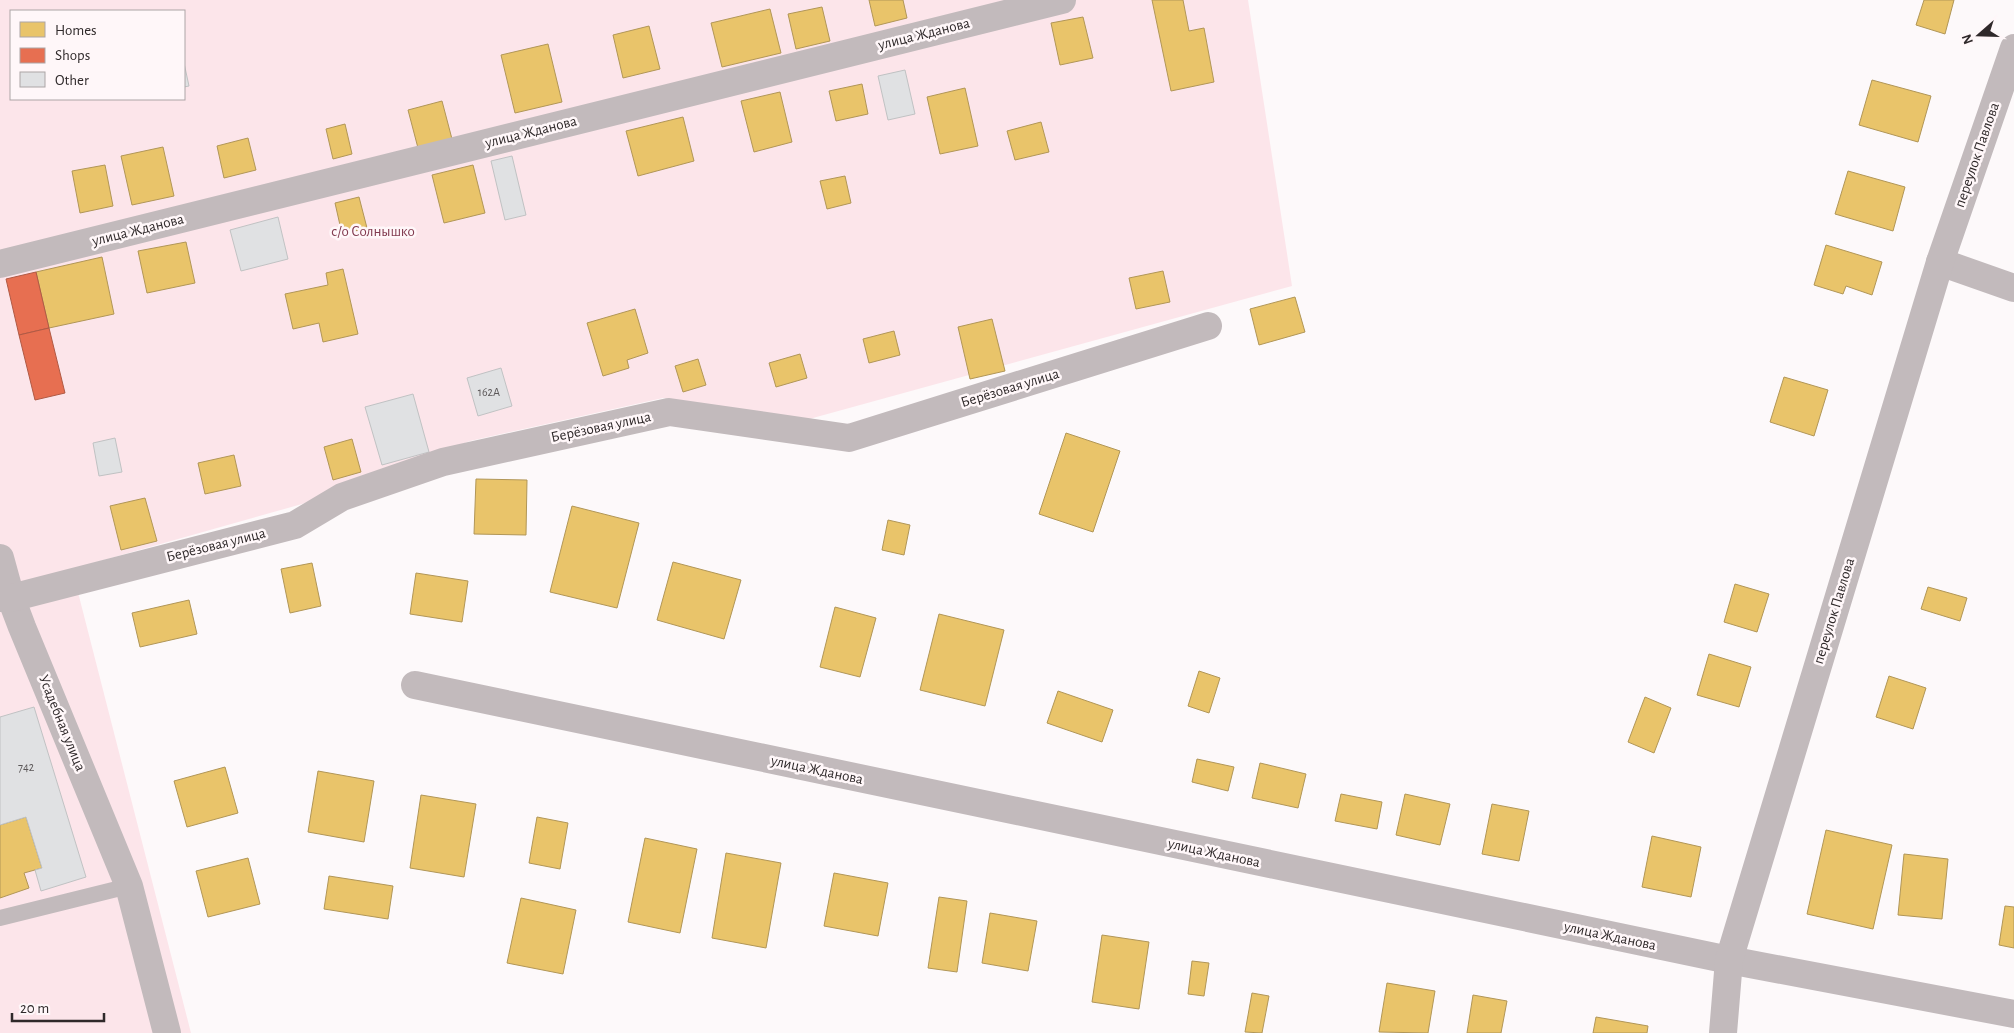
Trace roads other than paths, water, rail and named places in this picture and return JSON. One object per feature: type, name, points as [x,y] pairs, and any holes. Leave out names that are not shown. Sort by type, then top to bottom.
[{"type":"street","name":"улица Жданова","points":[[0,264],[1062,0]]},
{"type":"street","name":"переулок Павлова","points":[[1724,1033],[1728,960],[1940,262],[2014,48]]},
{"type":"street","points":[[1940,262],[2014,288]]},
{"type":"street","name":"Берёзовая улица","points":[[6,598],[295,525],[342,497],[443,462],[669,412],[849,438],[1208,326]]},
{"type":"street","name":"Усадебная улица","points":[[0,558],[6,598],[129,886],[167,1033]]},
{"type":"street","name":"улица Жданова","points":[[415,685],[1728,960],[2014,1014]]},
{"type":"lane","points":[[0,918],[129,886]]},
{"type":"park label","name":"с/о Солнышко","points":[[373,231]]}]
